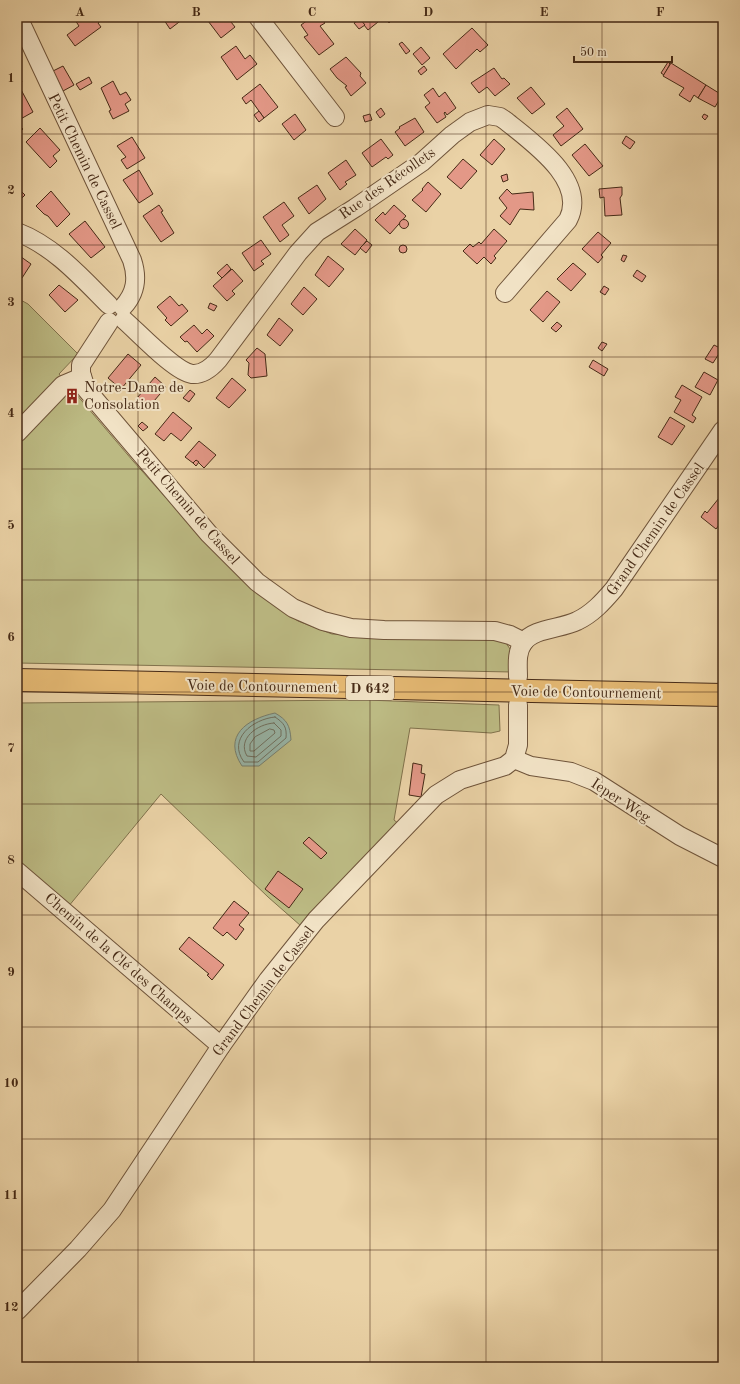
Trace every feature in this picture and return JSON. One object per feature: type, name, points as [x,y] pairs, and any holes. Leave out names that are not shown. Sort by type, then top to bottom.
[{"type":"highway","name":"Voie de Contournement","points":[[17,680],[723,695]]},
{"type":"street","name":"Petit Chemin de Cassel","points":[[18,17],[22,40],[132,260],[135,275],[132,296],[116,314],[82,362],[80,368],[88,392],[165,479],[209,534],[257,582],[293,608],[323,621],[351,628],[384,630],[495,631],[510,635],[524,642]]},
{"type":"street","points":[[258,17],[335,117]]},
{"type":"street","name":"Rue des Récollets","points":[[17,232],[38,243],[64,261],[116,314],[179,369],[192,374],[204,372],[218,360],[298,252],[317,232],[422,162],[464,126],[476,118],[488,115],[500,117],[506,121],[544,154],[568,181],[574,202],[571,214],[566,223],[505,293]]},
{"type":"street","points":[[17,433],[63,385],[82,377]]},
{"type":"street","name":"Grand Chemin de Cassel","points":[[524,642],[534,635],[577,621],[601,604],[621,580],[723,430]]},
{"type":"street","points":[[518,677],[519,652],[524,642]]},
{"type":"street","points":[[514,759],[518,745],[518,705]]},
{"type":"street","name":"Grand Chemin de Cassel","points":[[17,1311],[78,1249],[112,1210],[221,1046],[295,944],[338,896],[428,802],[444,789],[457,781],[505,766],[514,759]]},
{"type":"street","name":"Ieper Weg","points":[[514,759],[530,766],[571,772],[594,781],[680,836],[723,858]]},
{"type":"street","name":"Chemin de la Clé des Champs","points":[[17,871],[221,1046]]},
{"type":"shaded area","points":[[17,298],[28,304],[78,354],[59,374],[133,461],[219,557],[257,593],[298,621],[332,634],[504,640],[512,652],[512,672],[17,663]]},
{"type":"shaded area","points":[[366,700],[499,705],[500,731],[491,733],[410,728],[394,820],[399,824],[301,926],[268,897],[161,794],[68,907],[17,862],[17,703]]},
{"type":"water","points":[[275,713],[287,724],[290,730],[291,740],[259,766],[242,766],[235,746],[236,738],[240,730],[255,720]]},
{"type":"building","points":[[73,17],[104,18],[98,23],[101,27],[75,46],[67,35],[79,26]]},
{"type":"building","points":[[162,17],[181,17],[183,19],[170,29]]},
{"type":"building","points":[[205,17],[227,17],[235,27],[221,38]]},
{"type":"building","points":[[312,17],[320,17],[325,23],[320,26],[334,44],[319,55],[304,37],[308,35],[301,25]]},
{"type":"building","points":[[363,17],[374,17],[378,22],[368,30],[360,20]]},
{"type":"building","points":[[384,17],[395,17],[389,23]]},
{"type":"building","points":[[360,19],[365,25],[359,29],[354,23]]},
{"type":"building","points":[[472,28],[488,45],[480,52],[477,49],[456,69],[443,54]]},
{"type":"building","points":[[402,42],[410,51],[406,54],[399,44]]},
{"type":"building","points":[[236,46],[245,59],[250,55],[257,64],[237,80],[221,57]]},
{"type":"building","points":[[421,47],[430,58],[422,65],[413,54]]},
{"type":"building","points":[[346,57],[361,73],[360,76],[366,83],[351,96],[345,87],[347,86],[337,78],[330,69]]},
{"type":"building","points":[[668,62],[670,64],[664,75],[661,73]]},
{"type":"building","points":[[671,63],[706,85],[698,98],[694,95],[690,102],[679,95],[684,88],[663,76]]},
{"type":"building","points":[[63,66],[74,85],[63,91],[53,71]]},
{"type":"building","points":[[424,66],[427,70],[421,75],[418,71]]},
{"type":"building","points":[[494,68],[502,79],[504,78],[510,84],[495,96],[487,87],[479,93],[471,83]]},
{"type":"building","points":[[17,73],[22,82],[18,84],[33,112],[17,121]]},
{"type":"building","points":[[89,77],[92,83],[80,90],[76,84]]},
{"type":"building","points":[[113,81],[120,95],[126,92],[131,100],[125,104],[129,111],[113,119],[109,111],[111,110],[101,88]]},
{"type":"building","points":[[260,84],[278,107],[264,118],[251,100],[246,104],[242,98]]},
{"type":"building","points":[[706,85],[722,95],[715,107],[698,98]]},
{"type":"building","points":[[531,87],[545,104],[532,114],[517,98]]},
{"type":"building","points":[[433,88],[439,97],[445,92],[456,108],[447,115],[445,112],[446,117],[437,123],[425,107],[430,103],[424,95]]},
{"type":"building","points":[[381,108],[385,114],[380,118],[376,112]]},
{"type":"building","points":[[567,108],[583,129],[561,146],[553,135],[564,126],[556,117]]},
{"type":"building","points":[[259,111],[264,118],[259,122],[254,115]]},
{"type":"building","points":[[295,114],[306,130],[294,140],[282,124]]},
{"type":"building","points":[[370,114],[372,120],[365,122],[363,116]]},
{"type":"building","points":[[704,114],[708,116],[705,120],[702,117]]},
{"type":"building","points":[[415,118],[424,132],[405,146],[395,132],[400,128],[399,127]]},
{"type":"building","points":[[19,125],[23,129],[17,135],[17,127]]},
{"type":"building","points":[[40,128],[60,150],[53,156],[57,161],[50,168],[26,142]]},
{"type":"building","points":[[626,136],[635,142],[630,149],[622,143]]},
{"type":"building","points":[[132,137],[145,158],[127,169],[121,160],[126,157],[117,146]]},
{"type":"building","points":[[381,139],[393,155],[388,159],[386,157],[372,167],[362,153]]},
{"type":"building","points":[[494,139],[505,149],[492,165],[480,155]]},
{"type":"building","points":[[585,144],[603,166],[589,176],[572,155]]},
{"type":"building","points":[[463,159],[477,171],[461,189],[447,177]]},
{"type":"building","points":[[346,160],[356,175],[345,182],[347,184],[340,190],[328,173]]},
{"type":"building","points":[[139,170],[153,194],[139,203],[123,180]]},
{"type":"building","points":[[507,174],[508,180],[503,182],[501,176]]},
{"type":"building","points":[[428,182],[441,194],[426,212],[412,200],[423,190],[422,189]]},
{"type":"building","points":[[317,185],[326,199],[309,214],[298,198]]},
{"type":"building","points":[[17,187],[25,195],[17,203]]},
{"type":"building","points":[[622,187],[622,195],[620,198],[622,215],[605,216],[604,197],[600,198],[599,189]]},
{"type":"building","points":[[507,189],[512,194],[533,192],[534,210],[520,209],[510,225],[500,216],[507,208],[499,198]]},
{"type":"building","points":[[51,191],[70,214],[57,227],[48,216],[36,206]]},
{"type":"building","points":[[284,202],[294,216],[282,225],[289,235],[280,242],[263,217]]},
{"type":"building","points":[[159,205],[163,211],[161,212],[174,233],[161,242],[143,216]]},
{"type":"building","points":[[394,205],[406,216],[390,234],[375,220],[383,212],[385,215]]},
{"type":"building","points":[[402,220],[406,220],[408,224],[406,228],[402,228],[400,226],[400,222]]},
{"type":"building","points":[[85,221],[105,247],[91,258],[69,234]]},
{"type":"building","points":[[355,229],[367,240],[355,255],[341,244]]},
{"type":"building","points":[[494,229],[507,241],[494,256],[496,258],[491,264],[484,257],[477,264],[463,251],[470,244],[473,247],[479,242],[481,244]]},
{"type":"building","points":[[598,232],[611,243],[601,255],[603,257],[598,263],[582,249]]},
{"type":"building","points":[[261,240],[271,254],[261,261],[264,264],[254,271],[242,253]]},
{"type":"building","points":[[367,241],[372,245],[366,253],[360,248]]},
{"type":"building","points":[[401,245],[405,245],[407,249],[405,253],[401,253],[399,251],[399,247]]},
{"type":"building","points":[[17,254],[31,264],[22,278],[17,275]]},
{"type":"building","points":[[623,255],[627,256],[624,262],[621,260]]},
{"type":"building","points":[[328,256],[344,269],[329,287],[315,275]]},
{"type":"building","points":[[573,263],[586,274],[571,291],[557,279]]},
{"type":"building","points":[[227,264],[231,269],[222,278],[217,273]]},
{"type":"building","points":[[232,269],[243,281],[232,291],[235,294],[227,301],[213,286]]},
{"type":"building","points":[[637,270],[646,276],[642,282],[633,276]]},
{"type":"building","points":[[59,285],[78,300],[65,312],[49,295]]},
{"type":"building","points":[[604,286],[609,289],[605,295],[600,292]]},
{"type":"building","points":[[304,287],[317,299],[303,315],[291,304]]},
{"type":"building","points":[[547,291],[560,302],[543,322],[530,310]]},
{"type":"building","points":[[170,296],[179,306],[182,304],[188,311],[171,326],[165,320],[167,318],[157,307]]},
{"type":"building","points":[[210,303],[217,306],[214,311],[208,308]]},
{"type":"building","points":[[279,318],[293,330],[280,346],[267,335]]},
{"type":"building","points":[[557,322],[562,326],[556,332],[551,328]]},
{"type":"building","points":[[194,325],[202,334],[207,329],[214,336],[197,352],[187,341],[185,342],[180,337]]},
{"type":"building","points":[[602,342],[607,344],[602,351],[598,348]]},
{"type":"building","points":[[714,345],[722,349],[713,363],[705,359]]},
{"type":"building","points":[[257,348],[265,354],[267,376],[251,378],[248,375],[249,363],[246,360]]},
{"type":"building","points":[[128,354],[141,365],[121,389],[108,378]]},
{"type":"building","points":[[593,360],[608,369],[604,376],[589,367]]},
{"type":"building","points":[[704,372],[718,380],[710,395],[695,387]]},
{"type":"building","points":[[155,377],[166,387],[148,408],[137,398]]},
{"type":"building","points":[[232,378],[246,390],[229,408],[216,398]]},
{"type":"building","points":[[682,385],[702,397],[692,415],[696,418],[693,423],[674,412],[681,400],[675,397]]},
{"type":"building","points":[[190,390],[195,394],[189,402],[183,398]]},
{"type":"building","name":"Notre-Dame de Consolation","points":[[70,393],[74,394],[74,399],[69,398]]},
{"type":"building","points":[[173,412],[192,428],[181,441],[171,433],[164,441],[155,434]]},
{"type":"building","points":[[670,417],[685,426],[672,445],[658,437]]},
{"type":"building","points":[[142,422],[148,427],[143,431],[138,426]]},
{"type":"building","points":[[199,441],[216,455],[204,468],[196,460],[193,463],[185,457]]},
{"type":"building","points":[[196,460],[199,462],[196,466],[193,463]]},
{"type":"building","points":[[719,498],[723,501],[723,520],[716,529],[701,517],[705,511],[707,513]]},
{"type":"building","points":[[413,763],[422,765],[421,773],[425,774],[421,797],[409,795]]},
{"type":"building","points":[[309,837],[327,853],[321,859],[303,843]]},
{"type":"building","points":[[278,871],[303,889],[289,908],[265,889]]},
{"type":"building","points":[[234,901],[249,913],[239,925],[244,929],[236,940],[227,932],[223,936],[213,928]]},
{"type":"building","points":[[189,937],[224,965],[212,980],[207,975],[209,974],[179,949]]},
{"type":"place","name":"Notre-Dame de Consolation","points":[[72,396]]}]
